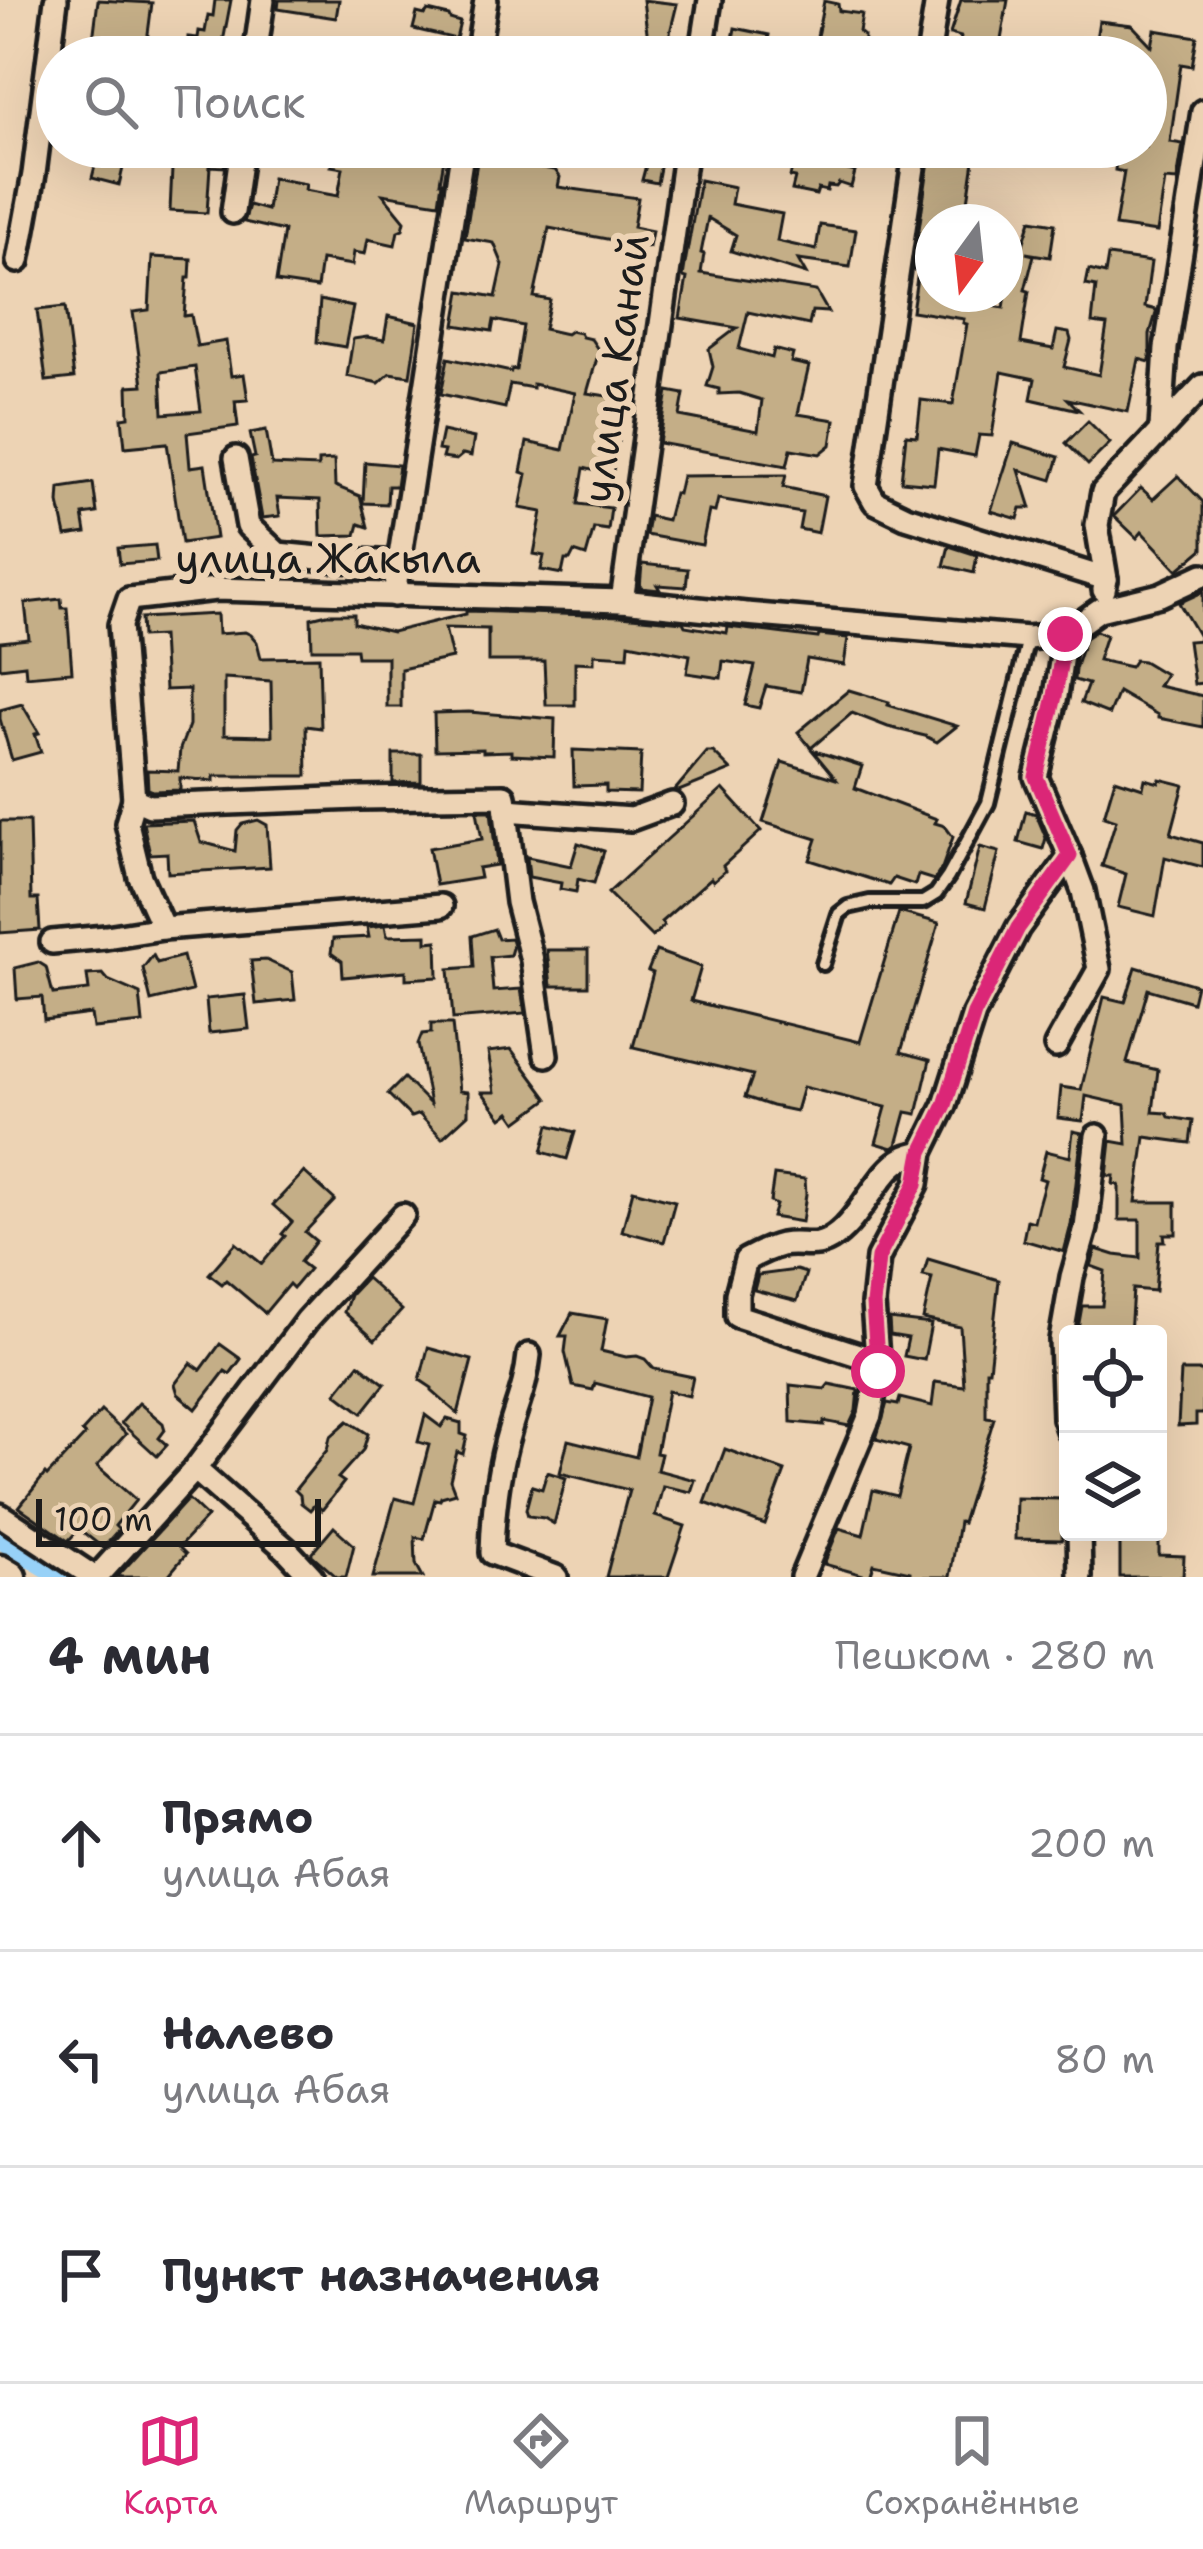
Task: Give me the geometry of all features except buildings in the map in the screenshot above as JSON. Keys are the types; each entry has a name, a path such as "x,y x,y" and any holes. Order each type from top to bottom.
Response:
{"main road":[{"path":"0,1571 10,1577"}],"street":[{"path":"51,36 56,0"},
{"path":"258,36 263,0"},
{"path":"480,36 486,0"},
{"path":"704,36 710,0"},
{"path":"931,36 937,0"},
{"path":"1162,428 1166,348 1203,112"},
{"path":"18,261 36,158"},
{"path":"232,212 239,168"},
{"path":"394,595 460,168"},
{"name":"улица Канай","path":"622,601 683,168"},
{"path":"913,168 866,485 875,502 906,517 1106,579"},
{"path":"1099,610 1106,579 1097,525 1103,492 1203,386"},
{"path":"236,458 248,526 278,554 399,562"},
{"name":"улица Жакыла","path":"134,799 120,625 129,599 216,589 622,601 1028,638 1065,634 1099,610 1160,595 1203,575"},
{"path":"1056,1046 1099,969 1083,891 1036,777 1065,634"},
{"path":"164,928 140,877 128,823 134,799 149,806 504,796 517,902 532,960 546,1055"},
{"path":"506,810 631,819 672,803"},
{"path":"802,1577 870,1415 877,1361 873,1304 878,1258 916,1184 922,1152 945,1105 958,1057 984,995 1018,928 1070,856"},
{"path":"52,942 164,928 441,906"},
{"path":"1064,1325 1086,1228 1096,1136"},
{"path":"877,1361 737,1316 737,1294 746,1260 773,1246 818,1246 837,1235 885,1174 903,1158 922,1152"},
{"path":"0,1515 95,1577 195,1469 307,1320 403,1216"},
{"path":"529,1355 526,1386 509,1431 493,1514 492,1553 554,1577"},
{"path":"195,1469 312,1577"},
{"path":"1079,1541 1080,1577"}],"lane":[{"path":"823,964 839,914 848,907 922,902 936,895 948,877 988,803 1028,638"}],"waterway":[{"path":"0,1538 64,1577"}],"route":[{"path":"878,1371 873,1304 878,1258 916,1184 922,1152 945,1105 974,1014 1018,928 1070,856 1036,777 1065,634"}]}
